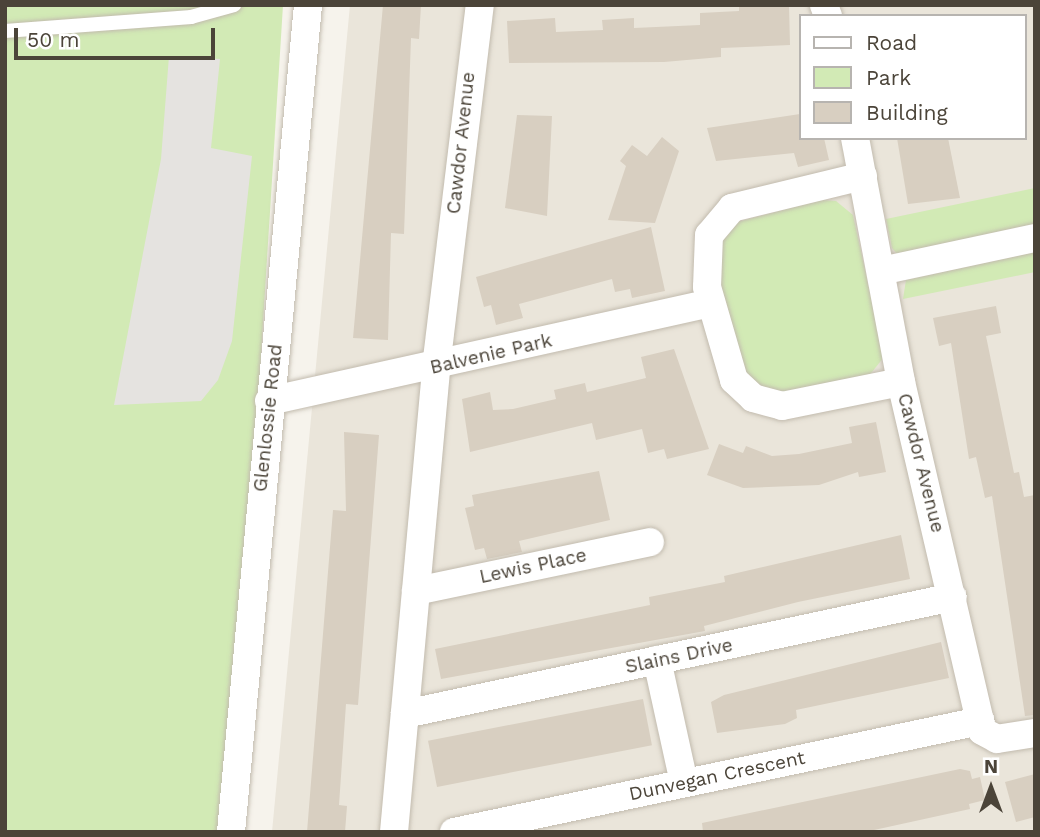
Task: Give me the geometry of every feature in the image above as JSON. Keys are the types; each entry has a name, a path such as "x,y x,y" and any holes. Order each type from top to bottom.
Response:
{"street":[{"name":"Glenlossie Road","path":"231,832 269,401 308,5"},
{"name":"Cawdor Avenue","path":"436,367 480,5"},
{"name":"Cawdor Avenue","path":"855,140 901,382 980,721"},
{"path":"863,176 732,208 709,236 711,303 734,380 752,398 782,406 901,382"},
{"path":"881,271 1035,238"},
{"name":"Balvenie Park","path":"269,401 436,367 711,303"},
{"path":"394,832 436,367"},
{"name":"Lewis Place","path":"416,591 650,542"},
{"name":"Slains Drive","path":"405,714 953,597"},
{"path":"657,660 684,783"},
{"path":"980,721 982,731 997,739 1035,733"},
{"name":"Dunvegan Crescent","path":"454,832 980,721"}],"lane":[{"path":"5,31 191,17 234,5"}],"shaded area":[{"path":"350,5 1035,5 1035,832 272,832"},
{"path":"169,56 220,59 211,148 252,156 232,341 218,380 201,401 114,405 161,159"}],"green space":[{"path":"5,5 283,5 231,832 5,832"},
{"path":"1035,188 1035,229 898,255 892,248 886,219"},
{"path":"821,200 836,201 853,215 884,357 868,377 782,394 744,380 720,298 720,240 733,223"},
{"path":"1035,252 1035,272 903,299 906,280"}],"building":[{"path":"383,5 421,5 419,39 411,38 404,234 391,233 388,340 353,338"},
{"path":"739,5 789,5 790,45 721,48 721,57 664,62 509,63 507,21 555,18 556,32 603,30 602,20 634,18 634,28 700,25 700,13 739,11"},
{"path":"799,114 799,140 824,140 829,160 798,167 794,153 716,161 707,128"},
{"path":"517,115 552,116 547,216 505,208"},
{"path":"662,137 679,151 655,223 608,220 626,166 620,161 632,145 647,156"},
{"path":"897,140 948,140 960,198 908,204"},
{"path":"651,227 665,291 632,298 630,289 615,292 612,279 519,304 523,318 496,325 491,305 484,307 476,277"},
{"path":"996,306 1001,333 986,336 1014,473 1019,472 1024,497 1035,495 1035,715 1025,716 992,496 985,498 976,457 969,459 951,343 939,346 933,318"},
{"path":"674,349 709,449 667,459 664,449 648,453 642,429 596,440 592,423 470,452 462,399 490,392 493,410 513,409 556,399 554,390 585,383 587,392 646,378 641,357"},
{"path":"876,422 886,472 859,477 858,472 819,485 743,488 707,475 719,444 743,453 746,446 772,456 799,454 852,443 849,427"},
{"path":"344,432 379,435 358,705 346,704 339,805 347,806 345,832 307,832 333,510 346,511"},
{"path":"599,471 610,520 519,541 522,552 487,559 484,548 475,550 465,508 474,506 472,495"},
{"path":"901,535 910,579 798,602 704,626 705,631 441,679 435,649 650,605 649,597 725,582 724,576"},
{"path":"941,642 949,678 796,710 797,718 785,724 717,733 711,702 724,695"},
{"path":"643,699 652,745 437,787 428,741"},
{"path":"960,769 970,771 972,779 980,777 985,800 969,804 970,809 865,832 703,832 702,823"},
{"path":"1035,774 1035,817 1016,822 1005,782"}]}
